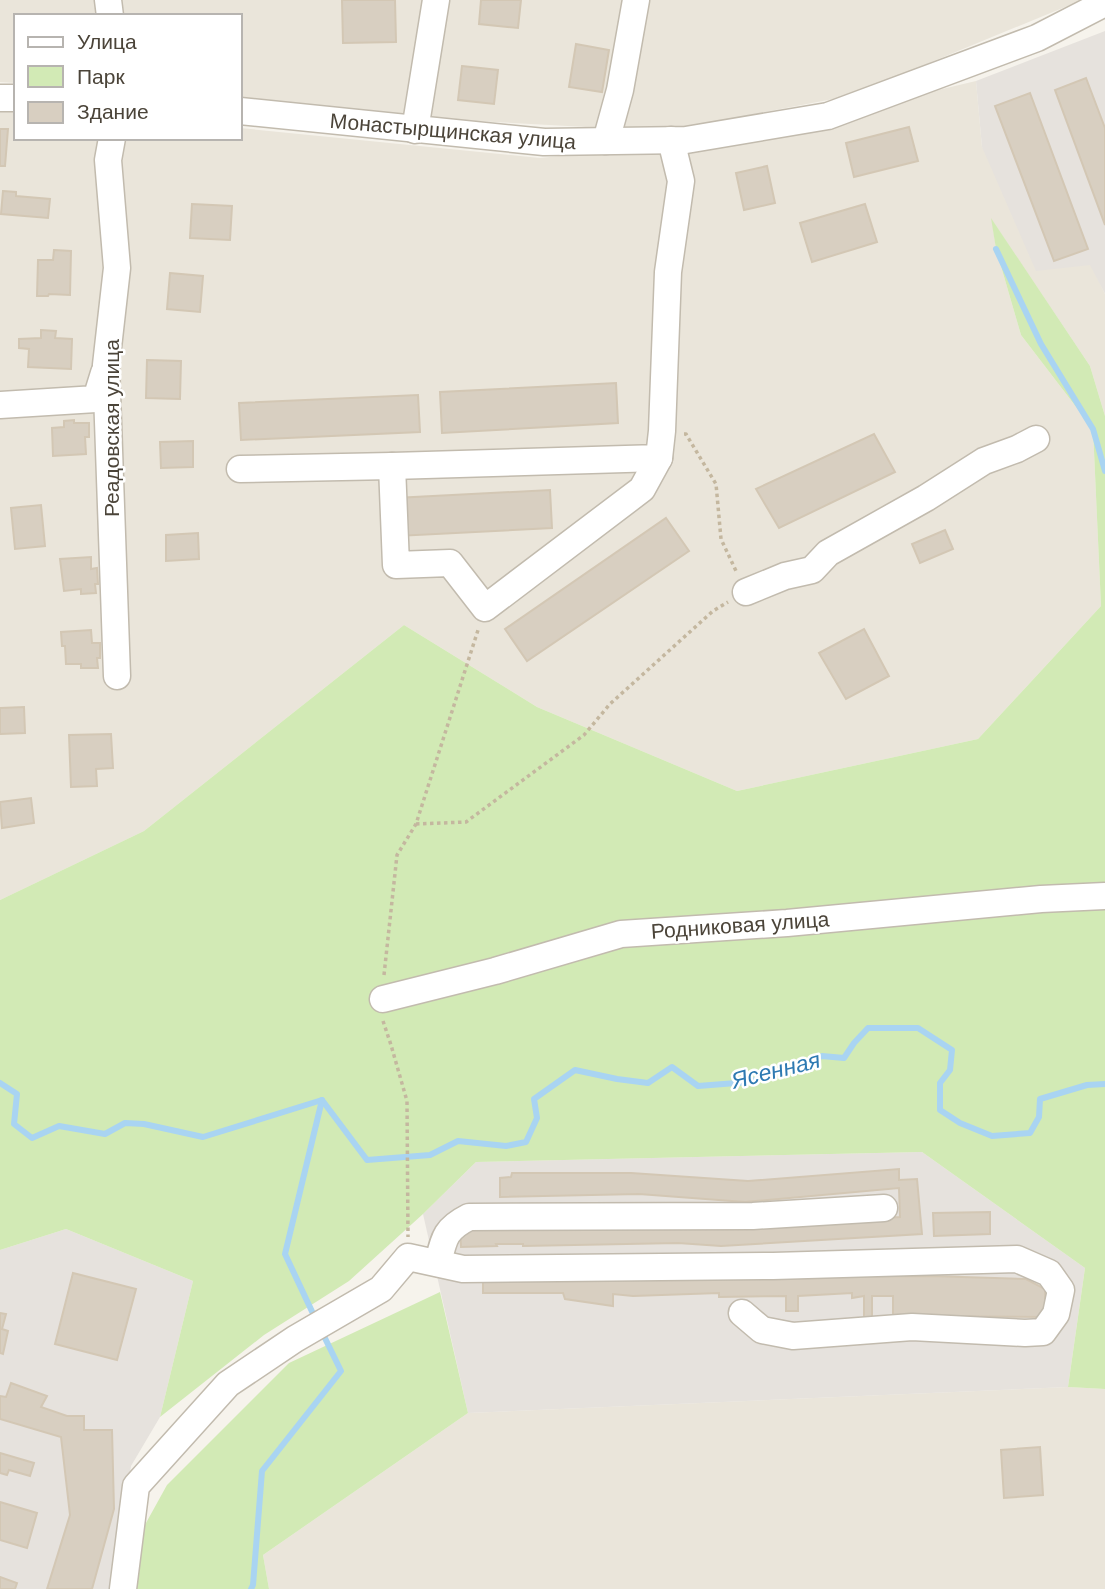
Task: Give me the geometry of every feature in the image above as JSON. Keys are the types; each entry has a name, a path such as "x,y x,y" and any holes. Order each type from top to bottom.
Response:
{"street":[{"path":"415,130 436,0"},
{"path":"606,141 620,90 636,0"},
{"name":"Монастырщинская улица","path":"242,111 544,142 686,140 828,116 1037,38 1105,4"},
{"name":"Реадовская улица","path":"112,140 108,160 117,268 106,365 117,676"},
{"path":"392,466 396,565 450,563 485,608 642,489 659,458 662,431 668,272 681,181 670,140"},
{"path":"0,405 96,399 106,365"},
{"path":"746,592 785,576 813,570 828,553 926,498 984,461 1036,439"},
{"path":"240,469 659,458"},
{"name":"Родниковая улица","path":"383,999 495,971 621,934 1105,896"},
{"path":"438,1263 443,1240 454,1224 469,1217 753,1216 884,1208"},
{"path":"123,1589 135,1486 228,1384 307,1332 381,1289 408,1256 463,1269 773,1266 1017,1259 1049,1273 1062,1290 1056,1314 1043,1332 912,1326 793,1336 762,1330 742,1313"}],"path":[{"path":"416,824 467,822 583,736 610,704 713,611 746,592 721,539 716,484 686,434 662,431"},
{"path":"408,1256 407,1101 383,1024 384,976 397,855 416,824 485,608"}],"shaded area":[{"path":"0,0 1082,0 849,96 686,127 586,127 476,121 242,97 242,14 14,14 14,83 0,82"},
{"path":"1105,31 1105,294 1090,265 1036,271 982,147 976,81"},
{"path":"976,81 982,147 1091,265 1105,294 1105,416 1090,366 992,220 996,249 1021,335 1093,429 1101,606 978,739 737,791 537,707 404,625 144,831 0,900 0,112 14,112 14,140 242,140 242,128 540,158 608,151 837,114"},
{"path":"922,1152 1085,1268 1068,1387 468,1413 423,1214 476,1162"},
{"path":"66,1229 193,1281 160,1417 131,1466 114,1589 0,1589 0,1250"},
{"path":"1068,1387 1105,1389 1105,1589 269,1589 263,1555 468,1413"}],"green space":[{"path":"991,218 1090,366 1105,416 1105,1389 1068,1387 1085,1268 922,1152 476,1162 349,1281 264,1335 160,1417 193,1281 66,1229 0,1250 0,900 144,831 404,625 537,707 737,791 978,739 1101,606 1093,429 1021,335 996,249"},
{"path":"440,1292 468,1413 263,1555 269,1589 135,1589 141,1532 167,1485 289,1363"}],"building":[{"path":"342,0 395,0 396,42 343,43"},
{"path":"481,0 521,0 518,28 479,24"},
{"path":"576,44 609,50 602,92 569,87"},
{"path":"462,66 498,70 494,104 458,100"},
{"path":"1086,78 1105,128 1105,225 1055,90"},
{"path":"1030,93 1088,249 1054,261 995,106"},
{"path":"909,127 918,161 854,177 846,143"},
{"path":"0,129 8,129 5,166 0,166"},
{"path":"767,166 775,203 744,210 736,173"},
{"path":"3,191 16,192 16,196 50,199 48,218 1,214"},
{"path":"192,204 232,206 230,240 190,238"},
{"path":"865,204 877,242 812,262 800,223"},
{"path":"54,250 71,251 70,295 37,296 38,260 53,260"},
{"path":"170,273 203,276 200,312 167,309"},
{"path":"41,330 56,331 55,338 72,339 71,369 28,367 29,349 19,348 19,339 41,338"},
{"path":"147,360 181,361 180,399 146,398"},
{"path":"616,383 618,423 442,433 440,392"},
{"path":"418,395 420,432 241,440 239,403"},
{"path":"74,420 74,423 89,423 89,437 85,437 86,454 53,456 52,428 64,427 64,421"},
{"path":"874,434 895,472 779,528 756,489"},
{"path":"193,441 193,467 161,468 160,442"},
{"path":"550,490 552,528 397,536 395,498"},
{"path":"41,505 45,546 15,549 11,508"},
{"path":"666,518 689,551 527,661 505,629"},
{"path":"945,530 953,549 920,563 912,544"},
{"path":"198,533 199,559 166,561 166,535"},
{"path":"91,557 91,569 97,568 96,593 81,594 81,589 64,591 60,559"},
{"path":"864,629 889,676 846,699 819,653"},
{"path":"91,630 92,643 100,643 98,668 81,668 81,664 66,664 61,632"},
{"path":"24,707 25,733 0,734 0,708"},
{"path":"111,734 113,768 96,769 97,786 71,787 69,735"},
{"path":"31,798 34,823 2,828 0,802"},
{"path":"899,1169 899,1180 917,1179 922,1234 721,1246 678,1243 523,1246 496,1244 497,1246 461,1247 460,1226 761,1225 900,1217 899,1188 745,1202 639,1194 500,1197 500,1178 511,1177 512,1173 631,1173 748,1181"},
{"path":"990,1212 990,1234 934,1236 933,1213"},
{"path":"73,1273 136,1289 117,1360 55,1344"},
{"path":"483,1276 931,1276 1026,1279 1045,1289 1045,1317 893,1316 893,1296 872,1296 872,1318 864,1318 864,1296 852,1298 852,1293 798,1296 798,1311 786,1311 786,1296 719,1297 719,1293 633,1296 613,1294 613,1306 565,1299 563,1293 483,1293"},
{"path":"0,1313 6,1314 2,1329 8,1331 3,1354 0,1353"},
{"path":"11,1383 47,1396 41,1407 67,1416 84,1416 84,1430 112,1430 114,1509 92,1589 47,1589 70,1515 61,1437 0,1419 0,1396 6,1397"},
{"path":"1040,1447 1043,1495 1004,1498 1001,1450"},
{"path":"0,1453 34,1463 30,1476 9,1470 7,1475 0,1473"},
{"path":"0,1502 37,1513 27,1548 0,1540"},
{"path":"0,1577 17,1583 15,1589 0,1589"}],"waterway":[{"path":"996,249 1041,344 1093,429 1105,471"},
{"name":"Ясенная","path":"0,1083 17,1094 14,1124 32,1138 59,1126 105,1134 125,1123 144,1124 203,1137 322,1100 367,1160 430,1155 458,1141 506,1146 526,1142 537,1118 534,1099 575,1070 648,1083 672,1067 698,1086 749,1082 822,1056 844,1058 868,1028 918,1028 952,1050 950,1070 940,1083 940,1110 960,1123 992,1136 1030,1133 1039,1117 1040,1099 1087,1085 1105,1084"},
{"path":"316,1320 285,1254 322,1100"},
{"path":"251,1589 262,1471 341,1371 321,1330"}]}
